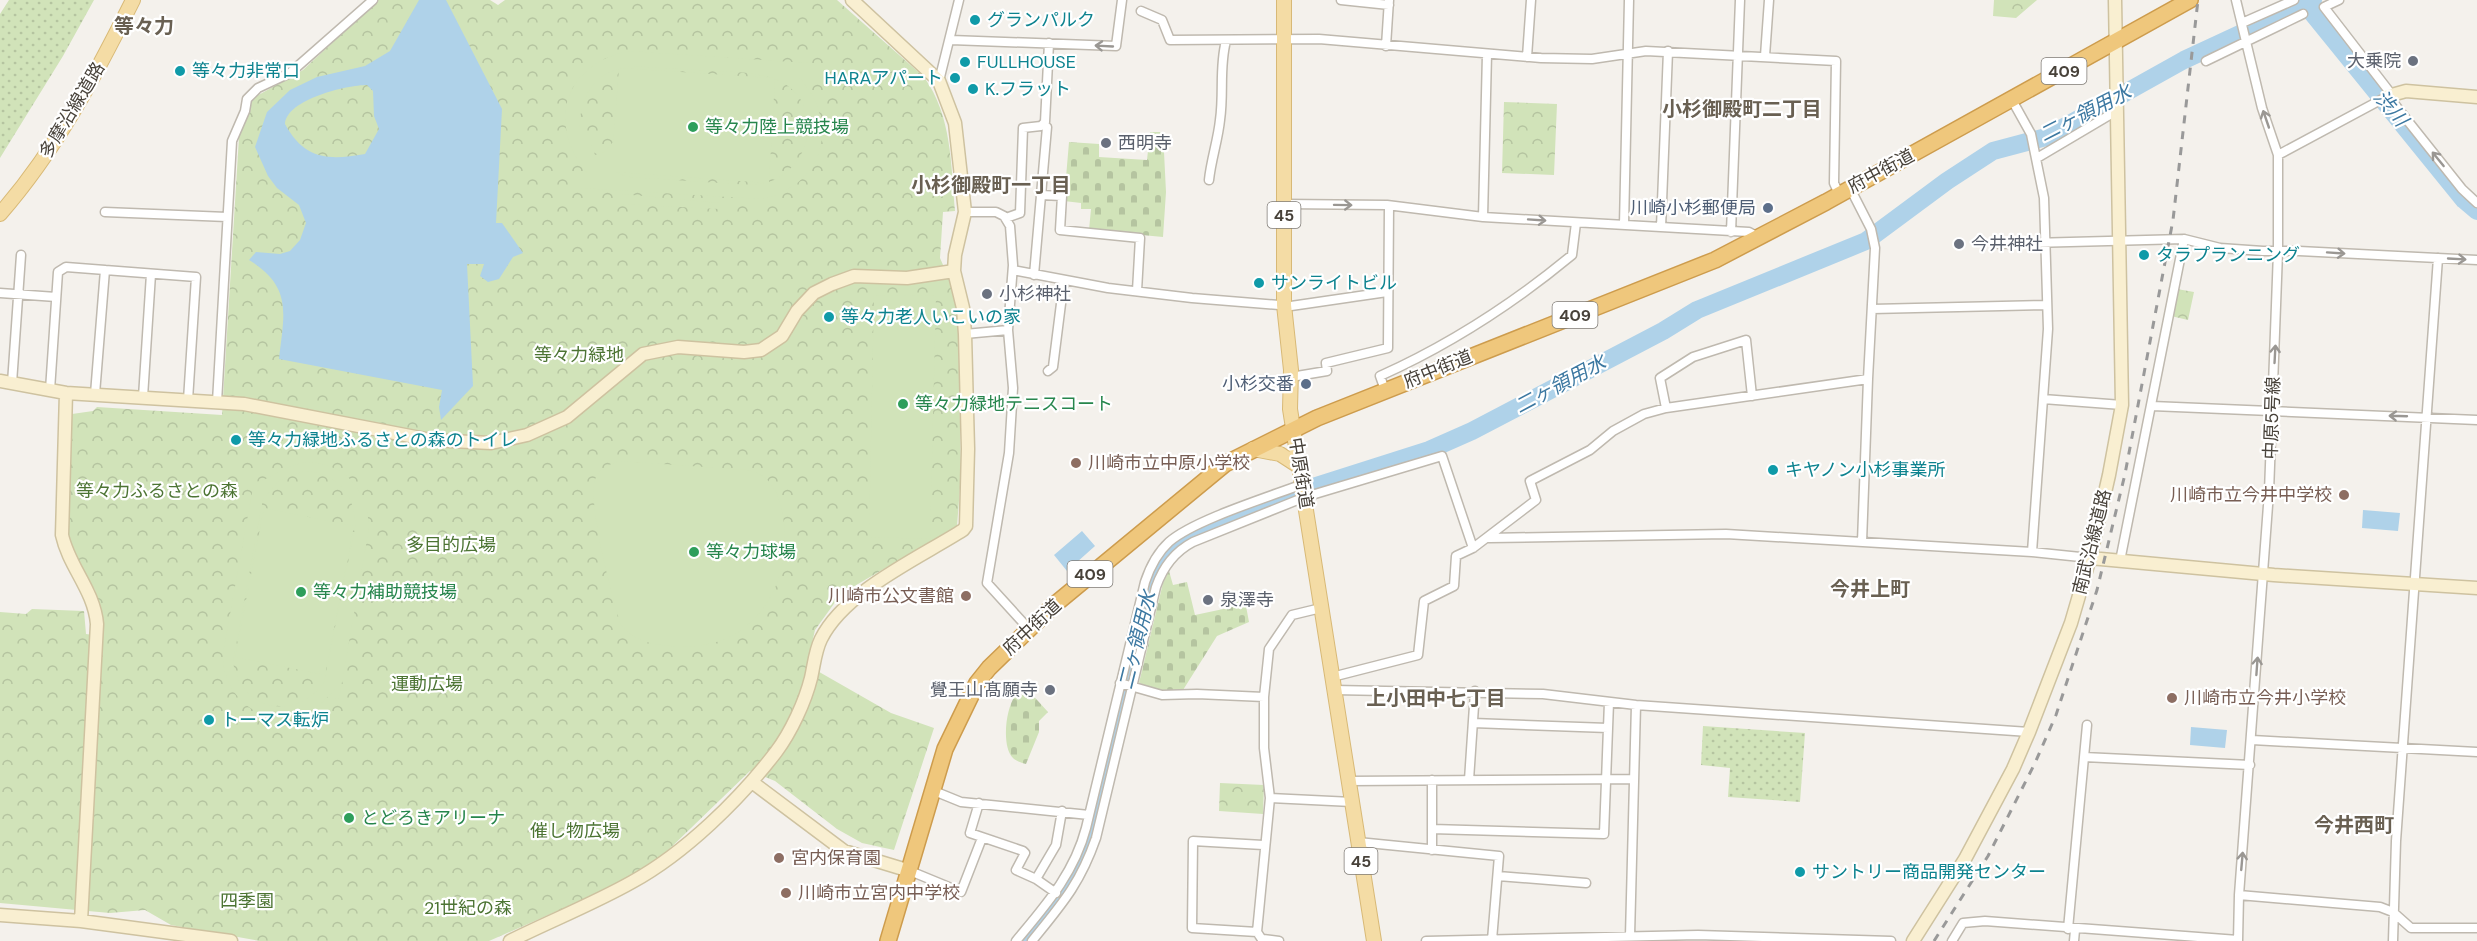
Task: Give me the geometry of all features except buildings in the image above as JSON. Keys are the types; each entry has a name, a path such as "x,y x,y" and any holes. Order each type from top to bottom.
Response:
{"highway":[{"name":"府中街道","path":"888,941 945,749 972,693 989,668 1028,628 1205,479 1250,449 1294,429 1385,390 1687,271 1758,238 2188,1"}],"main road":[{"name":"多摩沿線道路","path":"0,214 35,171 71,116 133,0"},
{"name":"中原街道","path":"1284,0 1284,305 1291,377 1290,409 1374,941"},
{"path":"1250,449 1270,451 1300,467"}],"street":[{"path":"217,402 232,141 245,111 247,99 258,88 290,74 373,0"},
{"path":"510,941 626,885 664,863 752,782 789,731 810,681 818,645 838,615 862,591 963,530 966,526 968,449 965,334 963,308 954,271 955,255 965,212 955,123 939,81 852,0"},
{"path":"939,81 951,40 959,0"},
{"path":"951,40 1116,46 1122,0"},
{"path":"1341,0 1389,3 1386,46"},
{"path":"1527,57 1531,0"},
{"path":"1624,225 1630,54 1627,48 1629,0"},
{"path":"1731,232 1736,55 1740,0"},
{"path":"1765,56 1769,0"},
{"path":"2115,0 2116,41"},
{"name":"中原5号線","path":"2236,0 2262,108 2278,155 2278,252 2273,412 2264,574 2239,895 2238,940"},
{"path":"2242,23 2294,0"},
{"path":"2338,0 2324,7 2462,189 2477,203"},
{"path":"1141,11 1162,20 1170,40 1319,39 1527,57 1592,59 1668,51 1836,61 1834,183 1845,191 1871,230 1874,246 1862,542"},
{"path":"2206,60 2247,43 2303,14"},
{"path":"1209,180 1220,123 1223,77 1221,61 1226,41"},
{"name":"南武沿線道路","path":"1913,941 1990,814 2029,732 2071,623 2090,558 2122,405 2116,41"},
{"path":"1034,275 1047,127 1044,124 1049,43"},
{"path":"1661,227 1668,51"},
{"path":"1483,217 1487,54"},
{"path":"2278,155 2390,95 2406,91 2477,96"},
{"path":"2012,100 2035,145 2044,198 2047,305 2032,552"},
{"path":"2037,158 2118,108"},
{"path":"1006,218 1020,213 1023,128 1044,124"},
{"path":"1041,195 1062,196 1060,230 1140,238 1137,291"},
{"path":"1284,204 1389,206 1483,217 1749,232 1758,238"},
{"path":"1291,377 1327,371 1326,363 1388,348 1389,206"},
{"path":"965,212 996,212 1006,218 1010,226 1013,270 1008,330 1013,388 1009,453 987,583 1028,628"},
{"path":"105,213 227,217"},
{"path":"1385,390 1380,376 1439,347 1501,309 1533,287 1572,255 1576,223"},
{"path":"2120,561 2184,239"},
{"path":"1999,244 2184,239 2220,248 2477,260"},
{"path":"21,255 6,382 66,393 244,404 431,440 477,444 507,441 542,430 567,417 643,354 678,346 744,352 761,350 782,336 803,303 814,293 854,276 907,278 954,271"},
{"path":"2393,941 2393,912 2438,258"},
{"path":"50,390 58,272 62,268 105,270 196,277 188,400"},
{"path":"95,394 105,270"},
{"path":"1013,270 1137,291 1284,305 1387,292"},
{"path":"142,397 150,274"},
{"path":"1048,371 1053,367 1064,280"},
{"path":"0,293 56,297"},
{"path":"1872,309 2047,305"},
{"path":"965,334 1008,330"},
{"path":"1666,408 1660,378 1693,357 1746,340 1752,396"},
{"path":"1333,684 1418,655 1424,601 1454,586 1456,556 1488,538 1536,500 1530,481 1590,450 1613,431 1644,414 1666,408 1868,379"},
{"path":"66,393 62,535 67,550 90,593 97,624 81,921"},
{"path":"2043,399 2122,405"},
{"path":"2152,406 2477,420"},
{"path":"1016,941 1056,893 1076,860 1149,570 1168,543 1188,530 1304,490 1442,456 1473,548"},
{"path":"1032,941 1065,902 1085,868 1096,837 1134,687 1156,587 1166,566 1177,553 1193,542 1304,490"},
{"path":"1488,538 1726,534 2032,552 2264,574 2477,588"},
{"path":"1261,937 1263,845 1270,798 1264,748 1264,697 1269,649 1273,639 1292,615 1321,608"},
{"path":"1120,683 1162,695 1264,697"},
{"path":"1333,684 1475,691 1636,705 2029,732"},
{"path":"1469,780 1475,691"},
{"path":"1432,829 1604,834 1609,702"},
{"path":"1630,936 1632,779 1636,705"},
{"path":"1473,723 1608,728"},
{"path":"2074,941 2072,929 2087,725"},
{"path":"2252,740 2477,752"},
{"path":"2084,758 2250,765"},
{"path":"1349,781 1632,779"},
{"path":"1432,780 1432,850"},
{"path":"752,782 844,851 868,861 909,871 961,892 982,838"},
{"path":"934,791 961,802 1089,815"},
{"path":"1270,798 1352,802"},
{"path":"979,803 970,833 1023,851 1016,870 1036,879 1056,893"},
{"path":"1036,879 1056,845 1062,811"},
{"path":"1263,845 1193,840 1192,928 1279,941"},
{"path":"1358,842 1500,856 1492,940"},
{"path":"1498,876 1586,883"},
{"path":"2239,895 2380,906 2393,912 2411,928 2477,928"},
{"path":"0,915 81,921 231,941"},
{"path":"1952,941 1963,923 2012,922 2072,929 2238,940"},
{"path":"1426,941 1630,936 1891,941"}],"green space":[{"path":"9,0 94,0 63,56 0,158 0,14"},
{"name":"等々力緑地","path":"378,0 490,0 498,5 505,0 837,0 924,77 933,92 945,124 951,159 955,211 943,212 940,258 950,281 958,318 961,475 957,526 841,594 815,630 807,665 891,713 934,728 894,850 862,843 837,829 775,781 750,771 661,857 627,879 489,941 260,941 171,925 145,910 110,913 0,903 0,612 26,614 32,609 84,611 86,634 100,636 101,610 95,590 75,557 68,531 72,414 93,411 97,407 222,415 239,137 253,98 303,70"},
{"path":"1994,0 2037,0 2016,18 1993,16"},
{"path":"628,51 808,63 808,77 799,77 812,95 820,114 822,133 819,150 812,167 800,181 783,192 762,199 579,188 579,173 587,173 567,135 565,117 568,99 576,83 589,69 606,58","holes":["629,66 750,73 773,78 620,68","619,69 613,142 604,152 595,155 586,128 580,128 580,118 589,91 601,77","775,79 791,88 802,101 807,116 808,132 804,147 796,162 785,174 769,182","615,173 766,183 749,185 630,177"]},
{"path":"1504,102 1557,104 1554,175 1502,173"},
{"path":"1150,132 1163,132 1166,192 1163,237 1089,230 1091,209 1081,209 1081,203 1064,201 1069,142 1099,144 1099,157 1147,160"},
{"path":"621,194 719,203 719,209 621,204"},
{"path":"2177,289 2194,292 2188,320 2171,316"},
{"name":"等々力緑地テニスコート","path":"874,295 936,296 930,539 869,537"},
{"name":"等々力球場","path":"620,461 747,470 769,481 778,497 784,521 784,556 774,590 754,619 740,631 716,642 679,647 643,641 621,625 601,548 594,503 594,486 597,475 601,469"},
{"path":"299,463 321,464 334,468 354,483 366,506 368,534 339,699 335,698 335,689 307,713 287,718 272,717 258,713 236,695 224,668 223,653 254,482 264,480","holes":["304,471 326,476 343,488 353,506 355,528 324,682 313,695 299,703 285,706 271,705 258,700 246,691 238,679 233,662 263,499 280,480"]},
{"path":"264,508 354,526 325,675 235,657"},
{"path":"1169,571 1173,585 1187,582 1195,615 1228,608 1227,603 1238,601 1239,608 1246,606 1249,622 1217,636 1183,690 1164,692 1139,683 1163,583"},
{"path":"1028,690 1048,712 1039,721 1039,732 1026,764 1014,759 1009,752 1006,727 1009,709 1015,696 1018,699"},
{"path":"1703,726 1805,733 1800,802 1728,797 1730,768 1701,765"},
{"path":"1220,783 1264,785 1263,814 1219,811"}],"water":[{"path":"419,0 446,0 502,109 496,223 502,223 523,253 513,257 499,279 488,282 480,276 484,264 467,264 473,386 441,420 439,407 442,390 279,359 283,315 279,291 263,270 249,260 256,252 280,254 290,251 300,240 306,223 299,205 277,188 268,176 255,147 267,112 290,90 317,77 365,66 390,51","holes":["367,85 373,91 374,116 379,129 365,154 341,157 319,155 301,145 285,124 288,115 296,107 319,95"]},
{"path":"2363,510 2400,513 2398,531 2362,528"},
{"path":"1082,531 1095,546 1067,571 1054,555"},
{"path":"2191,727 2227,730 2225,748 2190,745"}],"waterway":[{"name":"二ヶ領用水","path":"1024,941 1062,895 1084,855 1152,581 1163,558 1185,539 1316,486 1429,450 1472,431 1663,331 1697,310 1866,241 1947,181 1993,151 2046,137 2184,60 2313,0"},
{"name":"渋川","path":"2305,4 2464,200 2477,211"}],"railway":[{"path":"1934,941 1988,856 2035,763 2056,715 2097,590 2125,474 2173,220 2198,0"}],"place":[{"name":"グランパルク","path":"975,20"},
{"name":"大乗院","path":"2413,61"},
{"name":"FULLHOUSE","path":"965,62"},
{"name":"等々力非常口","path":"180,71"},
{"name":"HARAアパート","path":"955,78"},
{"name":"K.フラット","path":"973,89"},
{"name":"等々力陸上競技場","path":"693,127"},
{"name":"西明寺","path":"1106,143"},
{"name":"川崎小杉郵便局","path":"1768,208"},
{"name":"今井神社","path":"1959,244"},
{"name":"タラプランニング","path":"2144,255"},
{"name":"サンライトビル","path":"1259,283"},
{"name":"小杉神社","path":"987,294"},
{"name":"等々力老人いこいの家","path":"829,317"},
{"name":"小杉交番","path":"1306,384"},
{"name":"等々力緑地テニスコート","path":"903,404"},
{"name":"等々力緑地ふるさとの森のトイレ","path":"236,440"},
{"name":"川崎市立中原小学校","path":"1076,463"},
{"name":"キヤノン小杉事業所","path":"1773,470"},
{"name":"川崎市立今井中学校","path":"2344,495"},
{"name":"等々力球場","path":"694,552"},
{"name":"等々力補助競技場","path":"301,592"},
{"name":"川崎市公文書館","path":"966,596"},
{"name":"泉澤寺","path":"1208,600"},
{"name":"覺王山髙願寺","path":"1050,690"},
{"name":"川崎市立今井小学校","path":"2172,698"},
{"name":"トーマス転炉","path":"209,720"},
{"name":"とどろきアリーナ","path":"349,818"},
{"name":"宮内保育園","path":"779,858"},
{"name":"サントリー商品開発センター","path":"1800,872"},
{"name":"川崎市立宮内中学校","path":"786,893"}],"district":[{"name":"等々力","path":"144,26"},
{"name":"小杉御殿町二丁目","path":"1742,109"},
{"name":"小杉御殿町一丁目","path":"991,185"},
{"name":"今井上町","path":"1870,589"},
{"name":"上小田中七丁目","path":"1436,698"},
{"name":"今井西町","path":"2354,825"}],"park label":[{"name":"等々力ふるさとの森","path":"157,491"},
{"name":"多目的広場","path":"451,545"},
{"name":"運動広場","path":"427,684"},
{"name":"催し物広場","path":"575,831"},
{"name":"四季園","path":"247,901"},
{"name":"21世紀の森","path":"468,908"}]}
